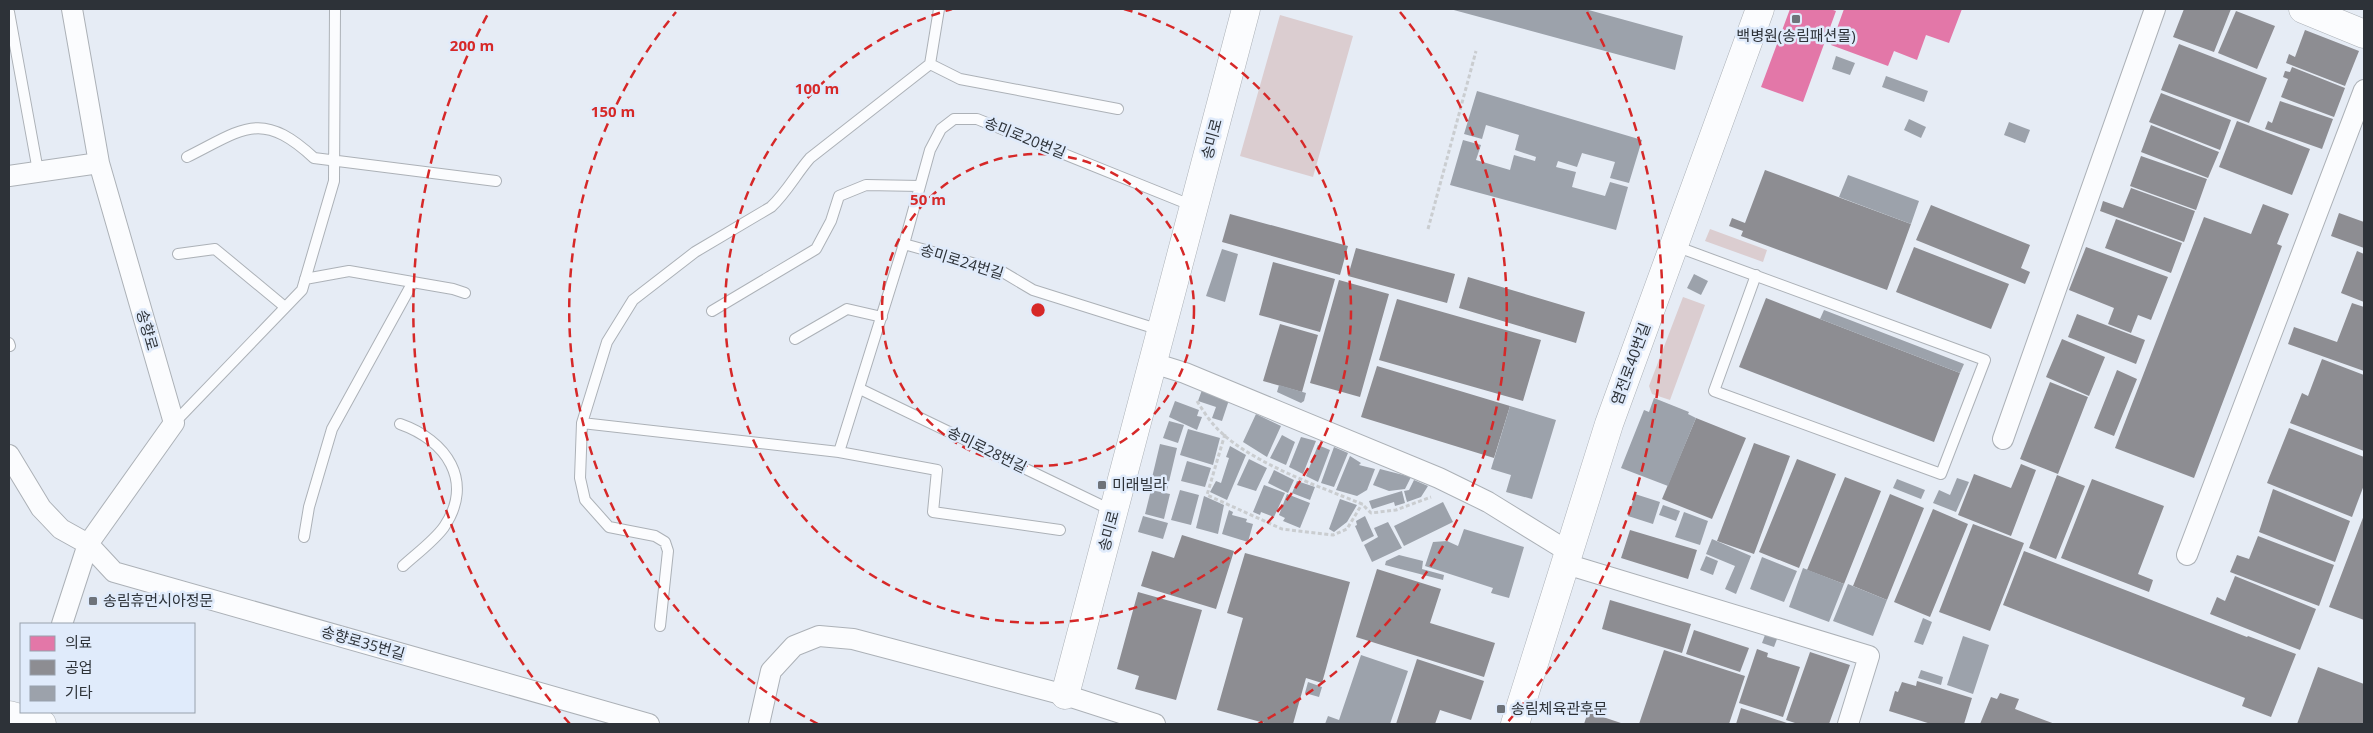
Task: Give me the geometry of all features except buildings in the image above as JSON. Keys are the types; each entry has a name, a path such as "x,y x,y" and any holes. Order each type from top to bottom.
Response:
{"street":[{"name":"송향로","path":"72,9 99,163 174,423"},
{"name":"송미로","path":"1065,695 1246,9"},
{"path":"2003,439 2155,9"},
{"path":"2303,9 2364,34"},
{"name":"염전로40번길","path":"1516,724 1609,424 1674,245 1755,10"},
{"path":"2187,555 2364,90"},
{"path":"9,176 99,163"},
{"path":"1153,363 1184,373 1439,478 1488,502 1567,558 1869,656 1848,724"},
{"path":"62,623 88,544 174,423"},
{"name":"송향로35번길","path":"9,455 41,508 61,529 88,544 114,572 650,724"},
{"path":"759,724 771,671 794,646 819,636 853,639 1065,695 1156,724"}],"lane":[{"path":"174,423 302,290 334,181 335,9"},
{"path":"660,626 668,551 665,542 655,536 609,527 585,500 580,478 582,423 607,342 633,300 694,252 771,207 782,197 797,173 810,158 930,64 939,9"},
{"path":"9,12 38,172"},
{"path":"930,64 960,79 1118,109"},
{"name":"송미로20번길","path":"904,244 930,150 940,129 954,119 977,119 1194,207"},
{"path":"187,157 245,128 265,128 293,139 314,158 496,181"},
{"path":"712,311 816,249 831,221 839,196 866,184 920,186"},
{"name":"송미로24번길","path":"839,452 904,244 1000,270 1033,290 1162,330"},
{"path":"1674,245 1756,275 1985,360 1941,474 1714,391 1756,275"},
{"path":"178,254 215,249 285,307"},
{"path":"305,279 349,271 413,282 465,294"},
{"path":"304,537 309,507 332,429 413,282"},
{"path":"795,339 847,309 882,316"},
{"name":"송미로28번길","path":"860,389 1114,512"},
{"path":"582,423 839,452 937,470 933,512 1060,530"},
{"path":"400,424 418,430 443,450 456,478 457,501 444,528 402,566"}],"path":[{"path":"1428,229 1476,51"},
{"path":"1184,373 1196,400 1213,424 1240,447 1277,468 1362,504 1371,513 1396,510 1432,496 1439,478"},
{"path":"1225,434 1207,495 1282,529 1333,536 1347,529 1362,504"}],"shaded area":[{"path":"1280,15 1353,36 1313,177 1240,156"},
{"path":"1710,229 1767,250 1763,262 1705,241"},
{"path":"1683,297 1705,305 1670,400 1652,394 1649,386"}],"place":[{"name":"백병원(송림패션몰)","path":"1796,19"},
{"name":"미래빌라","path":"1102,485"},
{"name":"송림휴먼시아정문","path":"93,601"},
{"name":"송림체육관후문","path":"1501,709"}]}
